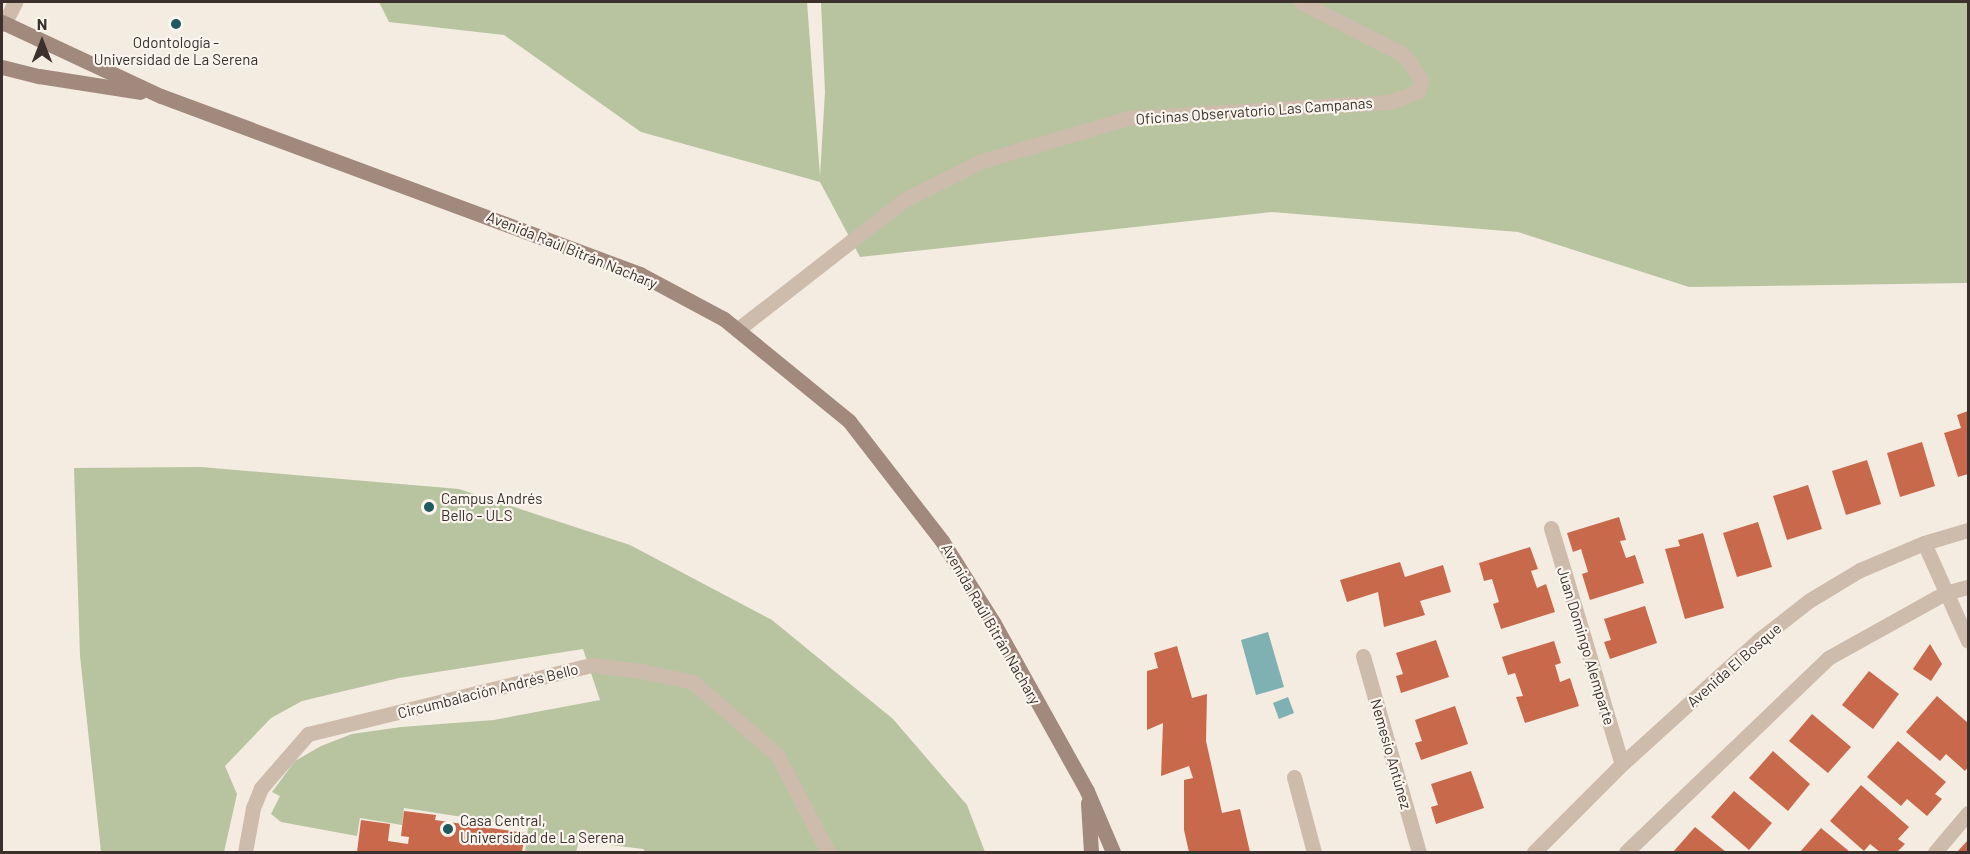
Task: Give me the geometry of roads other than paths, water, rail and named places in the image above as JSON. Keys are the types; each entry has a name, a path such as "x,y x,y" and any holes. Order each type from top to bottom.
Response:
{"main road":[{"name":"Avenida Raúl Bitrán Nachary","path":"3,23 160,96 640,274 724,319 849,421 942,541 993,622 1087,791 1113,852"},
{"name":"Avenida Raúl Bitrán Nachary","path":"2,67 39,76 160,96"},
{"path":"1087,791 1091,852"}],"street":[{"path":"3,23 15,2"},
{"name":"Oficinas Observatorio Las Campanas","path":"737,330 904,200 982,161 1128,118 1390,102 1418,91 1421,80 1404,56 1301,2"},
{"name":"Juan Domingo Alemparte","path":"1551,528 1622,764"},
{"name":"Avenida El Bosque","path":"1534,852 1622,764 1760,639 1810,600 1860,570 1924,543 1968,530"},
{"path":"1924,543 1968,641"},
{"path":"1626,852 1828,658 1945,593 1968,587"},
{"name":"Nemesio Antúnez","path":"1363,656 1419,852"},
{"name":"Circumbalación Andrés Bello","path":"245,852 253,808 261,788 308,734 592,665 693,682 778,756 828,852"},
{"path":"1294,777 1314,852"},
{"path":"1935,852 1968,813"}],"water":[{"path":"1268,632 1284,687 1256,695 1241,640"},
{"path":"1288,697 1294,713 1279,719 1273,703"}],"place":[{"name":"Odontología - Universidad de La Serena","path":"176,24"},
{"name":"Campus Andrés Bello - ULS","path":"429,507"},
{"name":"Casa Central, Universidad de La Serena","path":"448,829"}]}
